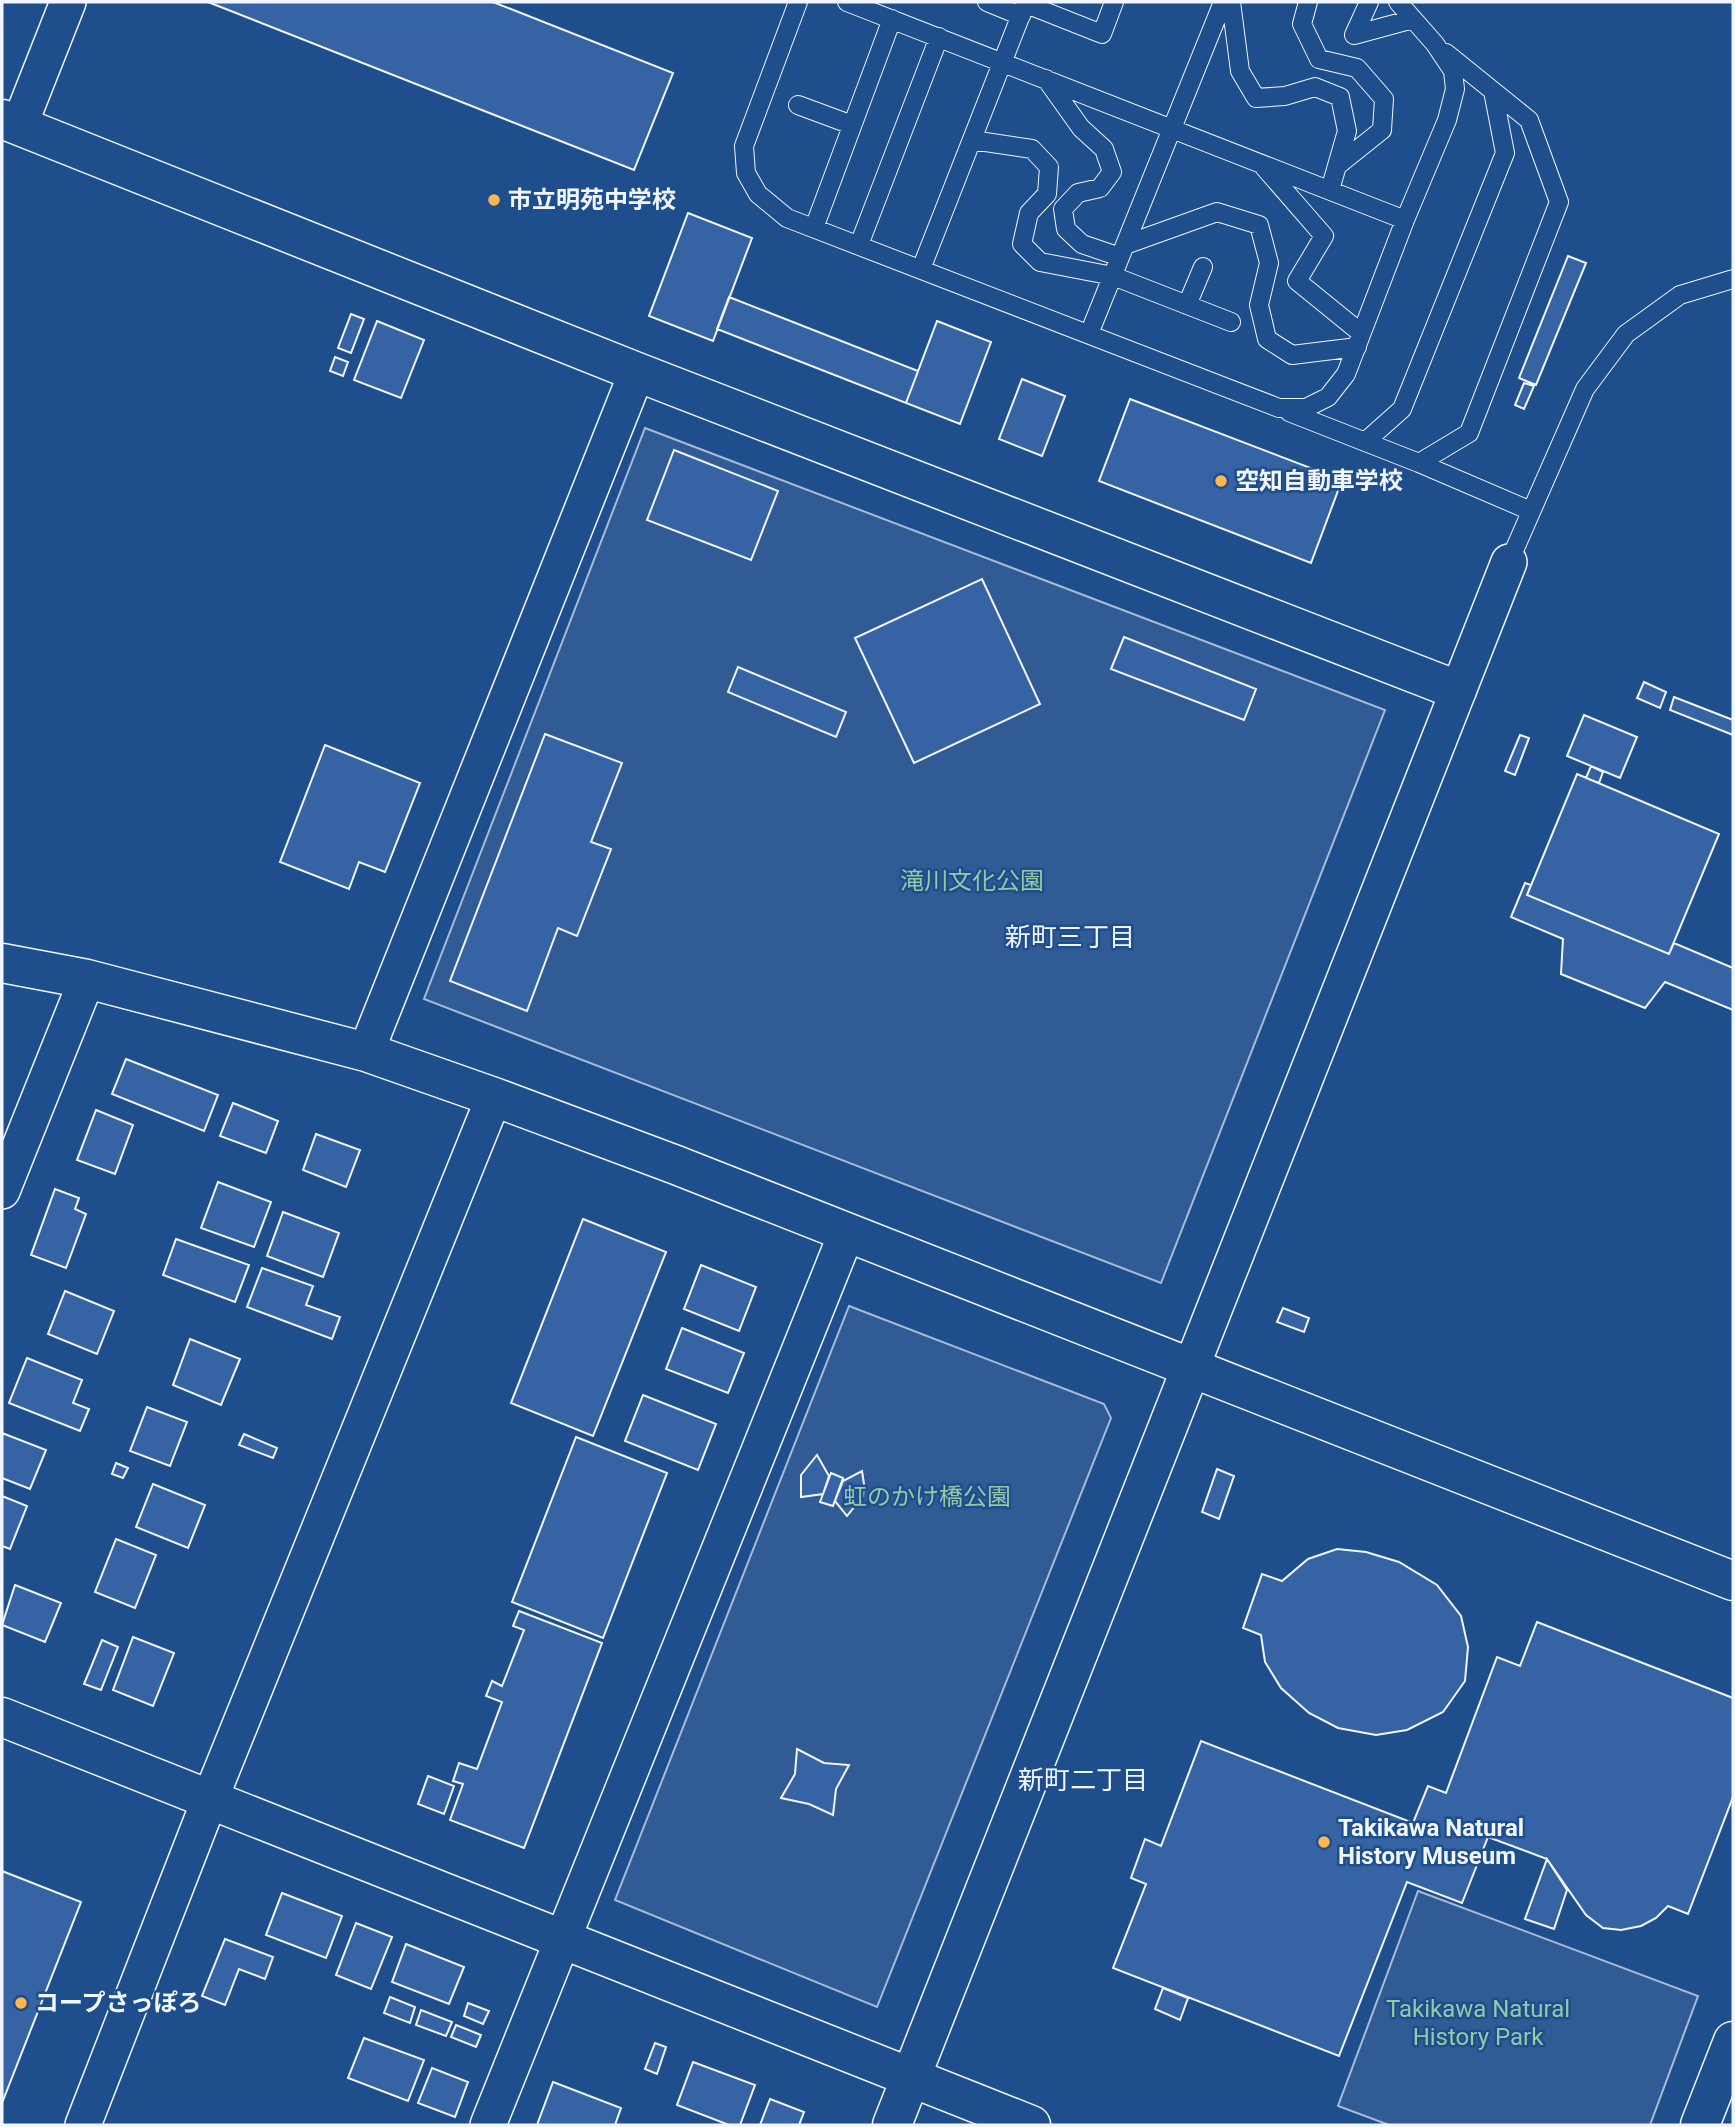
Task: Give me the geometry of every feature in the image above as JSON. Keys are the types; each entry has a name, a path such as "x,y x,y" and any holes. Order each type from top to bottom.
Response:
{"street":[{"path":"68,2 10,123 637,372 1457,690"},
{"path":"366,1052 637,372"},
{"path":"892,2125 1509,562"},
{"path":"2,962 87,979 366,1052 494,1097 847,1232 1733,1581"},
{"path":"2,1191 87,979"},
{"path":"83,2125 210,1799 494,1097"},
{"path":"488,2125 847,1232"},
{"path":"2,1717 1031,2125"},
{"path":"1700,2125 1733,2041"}],"lane":[{"path":"798,2 744,146 747,173 758,194 787,218 1419,463 1531,511"},
{"path":"846,2 1405,220"},
{"path":"987,2 1024,7 1102,34 1114,2"},
{"path":"1308,2 1302,24 1319,59 1357,68 1384,99 1382,130 1337,166"},
{"path":"1369,2 1354,35 1413,19"},
{"path":"1279,408 1306,408 1328,397 1346,374 1447,120 1455,89 1453,71 1435,44 1398,2"},
{"path":"1222,3 1240,71 1256,98 1285,96 1315,87 1340,97 1348,131 1330,190"},
{"path":"1089,334 1222,3"},
{"path":"921,269 1024,7"},
{"path":"814,228 891,19"},
{"path":"859,246 939,37"},
{"path":"1419,463 1469,433 1559,202 1529,120 1435,44"},
{"path":"1046,79 1081,128 1104,149 1112,172 1100,188 1078,193 1063,209 1066,229 1082,244 1123,251 1217,212 1259,225 1269,263 1259,305 1267,340 1292,355 1359,340"},
{"path":"1365,442 1402,409 1505,153 1493,91"},
{"path":"798,105 852,125"},
{"path":"972,140 1032,149 1049,167 1047,194 1029,212 1022,244 1040,262 1113,276 1231,321"},
{"path":"1261,164 1324,236 1297,281 1359,340"},
{"path":"1187,305 1203,267"},
{"path":"1509,562 1585,389 1626,334 1680,295 1733,279"}],"green space":[{"name":"滝川文化公園","path":"645,428 1385,710 1161,1283 424,999"},
{"name":"虹のかけ橋公園","path":"849,1306 1104,1404 1111,1418 877,2007 615,1900"},
{"name":"Takikawa Natural History Park","path":"1418,1891 1698,1996 1650,2125 1389,2125 1338,2106"}],"building":[{"path":"208,2 493,2 673,73 634,170"},
{"path":"688,213 752,238 713,341 649,316"},
{"path":"1568,256 1586,263 1536,385 1519,378"},
{"path":"729,297 918,371 906,403 717,329"},
{"path":"351,314 364,319 351,353 338,348"},
{"path":"377,321 424,340 401,398 354,380"},
{"path":"937,321 991,342 960,424 906,403"},
{"path":"335,357 348,362 343,376 330,371"},
{"path":"1022,379 1065,396 1042,456 999,439"},
{"path":"1524,383 1534,386 1524,409 1515,405"},
{"name":"空知自動車学校","path":"1130,399 1342,480 1311,563 1099,481"},
{"path":"674,450 778,491 751,560 647,520"},
{"path":"982,579 1040,704 914,763 855,638"},
{"path":"1124,637 1256,689 1244,720 1111,669"},
{"path":"738,667 846,712 836,737 728,692"},
{"path":"1644,682 1666,692 1660,708 1637,698"},
{"path":"1674,697 1733,720 1733,735 1670,710"},
{"path":"1584,715 1637,737 1620,778 1567,756"},
{"path":"545,734 622,763 591,842 611,849 577,936 558,928 527,1011 450,981"},
{"path":"1520,735 1529,738 1515,775 1505,771"},
{"path":"325,745 420,783 385,872 359,862 349,889 280,862"},
{"path":"1591,766 1603,772 1599,783 1586,778"},
{"path":"1577,774 1719,834 1669,954 1527,895"},
{"path":"1525,883 1531,885 1527,895 1669,954 1674,943 1733,968 1733,1010 1665,982 1645,1008 1561,974 1563,939 1511,917"},
{"path":"126,1059 218,1095 204,1131 112,1094"},
{"path":"233,1103 278,1121 266,1153 220,1136"},
{"path":"96,1110 133,1125 115,1174 77,1160"},
{"path":"316,1134 360,1150 346,1187 303,1170"},
{"path":"218,1182 271,1202 254,1247 201,1228"},
{"path":"55,1189 79,1198 75,1209 86,1214 66,1268 31,1255"},
{"path":"283,1212 339,1233 323,1277 267,1256"},
{"path":"583,1219 666,1252 593,1436 511,1403"},
{"path":"176,1239 249,1265 235,1302 163,1275"},
{"path":"701,1265 756,1287 739,1331 684,1309"},
{"path":"262,1268 313,1286 306,1305 340,1317 332,1339 247,1307"},
{"path":"65,1291 114,1311 97,1354 48,1334"},
{"path":"1283,1308 1309,1318 1304,1332 1277,1322"},
{"path":"682,1328 744,1353 728,1393 666,1369"},
{"path":"190,1339 240,1359 221,1405 173,1385"},
{"path":"27,1358 82,1380 73,1403 89,1409 80,1431 9,1403"},
{"path":"643,1395 716,1424 698,1470 625,1441"},
{"path":"147,1407 187,1422 170,1466 130,1451"},
{"path":"2,1433 46,1450 30,1489 2,1478"},
{"path":"244,1434 277,1448 273,1458 239,1445"},
{"path":"576,1437 667,1473 603,1638 512,1602"},
{"path":"817,1455 829,1476 823,1494 801,1497 801,1475"},
{"path":"116,1463 128,1468 123,1478 112,1474"},
{"path":"1217,1469 1234,1476 1219,1519 1202,1512"},
{"path":"862,1471 863,1496 847,1516 835,1501 843,1481"},
{"path":"831,1473 843,1478 833,1506 820,1502"},
{"path":"153,1484 205,1505 188,1548 136,1527"},
{"path":"2,1496 27,1506 10,1549 2,1546"},
{"path":"116,1539 156,1555 135,1608 95,1592"},
{"path":"1337,1549 1366,1552 1399,1562 1437,1585 1461,1616 1468,1647 1465,1681 1443,1712 1407,1730 1376,1735 1338,1728 1309,1713 1281,1688 1265,1662 1261,1635 1243,1628 1262,1574 1282,1581 1308,1559"},
{"path":"15,1585 61,1603 45,1642 2,1625"},
{"path":"519,1611 602,1643 524,1848 450,1820 463,1784 453,1781 459,1763 477,1769 502,1702 486,1696 492,1681 502,1686 524,1630 513,1626"},
{"name":"Takikawa Natural History Museum","path":"1537,1622 1733,1698 1733,1797 1688,1914 1668,1906 1656,1918 1641,1926 1621,1930 1603,1928 1586,1915 1547,1859 1488,1837 1462,1903 1407,1882 1339,2056 1113,1968 1146,1884 1131,1878 1145,1839 1161,1846 1201,1741 1413,1823 1428,1786 1446,1793 1497,1657 1520,1666"},
{"path":"133,1637 174,1653 153,1706 113,1690"},
{"path":"102,1640 118,1647 101,1690 84,1684"},
{"path":"797,1749 824,1763 849,1765 836,1789 833,1815 809,1804 781,1798 795,1774"},
{"path":"428,1776 454,1786 444,1814 418,1804"},
{"path":"1547,1859 1567,1890 1554,1929 1525,1919"},
{"name":"コープさっぽろ","path":"2,1871 81,1902 2,2103"},
{"path":"282,1893 342,1916 326,1958 266,1935"},
{"path":"356,1923 392,1937 371,1989 336,1975"},
{"path":"225,1939 273,1957 265,1979 239,1969 225,2005 202,1996"},
{"path":"406,1944 464,1967 449,2004 392,1982"},
{"path":"1163,1988 1188,1998 1180,2020 1155,2009"},
{"path":"390,1997 415,2007 410,2023 384,2013"},
{"path":"468,2003 489,2011 483,2024 464,2016"},
{"path":"421,2010 452,2022 446,2036 416,2025"},
{"path":"456,2025 481,2035 476,2047 451,2037"},
{"path":"364,2038 424,2060 408,2101 348,2078"},
{"path":"655,2043 666,2047 657,2074 645,2069"},
{"path":"693,2062 755,2085 740,2125 729,2125 677,2105"},
{"path":"432,2068 468,2082 455,2117 418,2103"},
{"path":"553,2082 621,2108 615,2125 537,2125"},
{"path":"770,2099 804,2112 799,2125 760,2125"}],"place":[{"name":"市立明苑中学校","path":"494,200"},
{"name":"空知自動車学校","path":"1221,481"},
{"name":"Takikawa Natural History Museum","path":"1324,1842"},
{"name":"コープさっぽろ","path":"21,2003"}],"district":[{"name":"新町三丁目","path":"1070,937"},
{"name":"新町二丁目","path":"1083,1780"}]}
